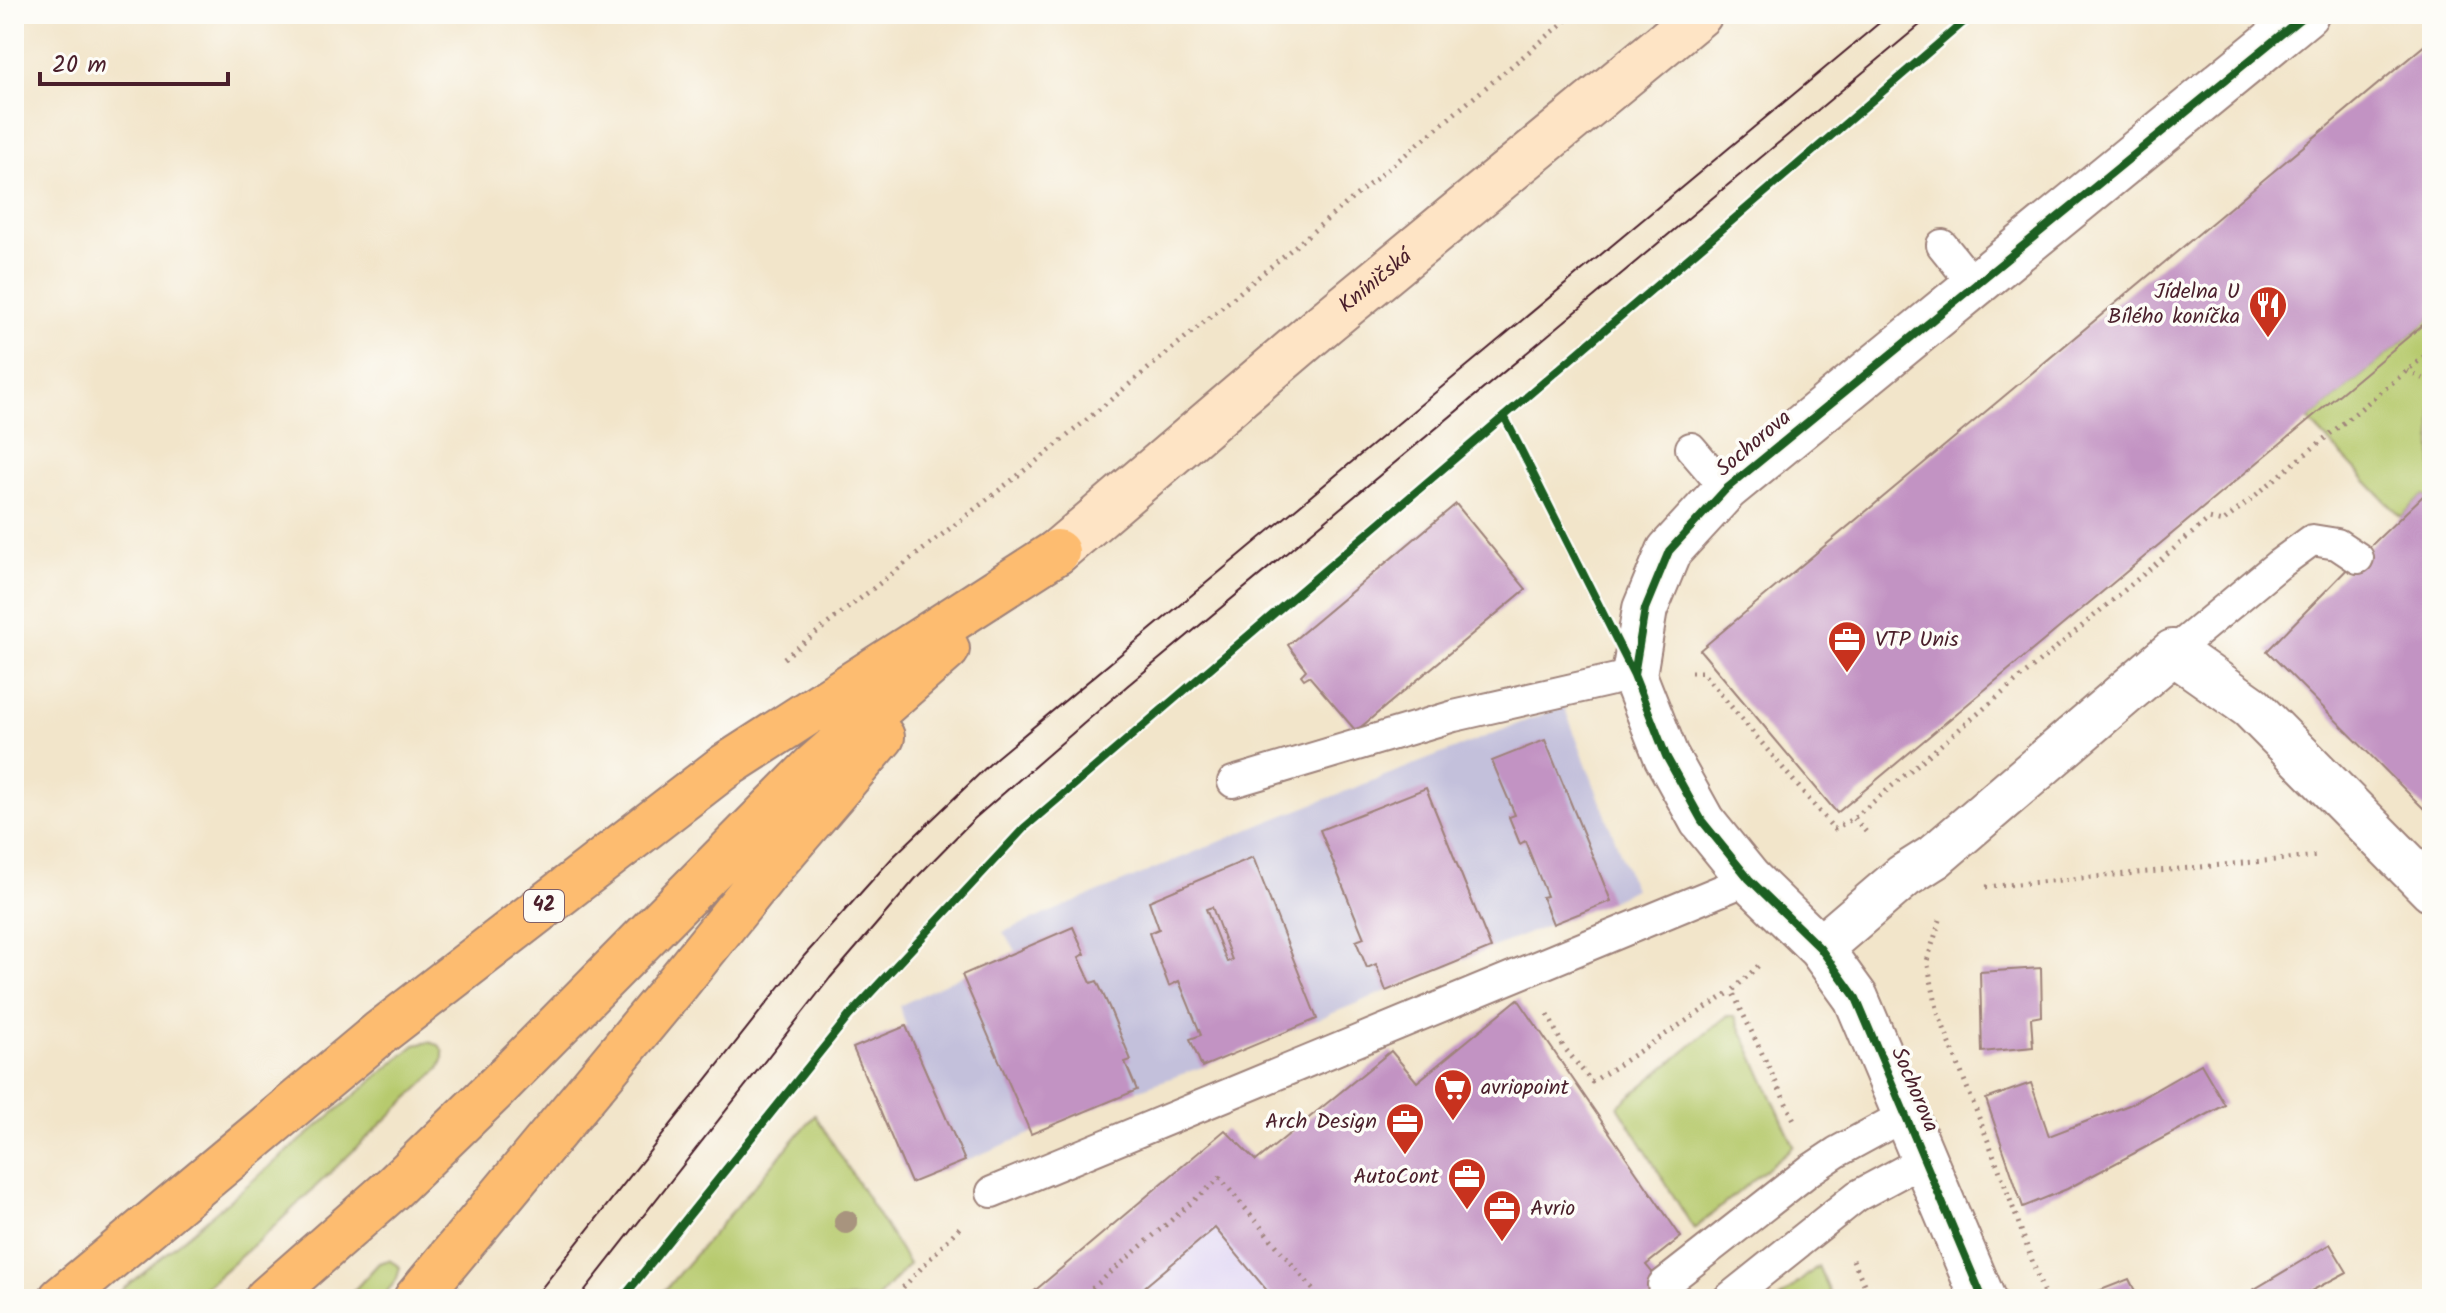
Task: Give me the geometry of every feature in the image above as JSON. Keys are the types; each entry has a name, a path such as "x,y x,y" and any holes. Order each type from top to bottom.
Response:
{"highway":[{"name":"42","path":"61,1299 381,1032 724,767 1057,552"},
{"path":"267,1299 438,1145 814,766 1057,552"},
{"path":"416,1299 867,754 1057,552"}],"main road":[{"name":"Kníničská","path":"1057,552 1325,323 1700,14"}],"street":[{"name":"Sochorova","path":"1983,1299 1856,998 1809,938 1749,879 1702,821 1666,756 1634,675 1645,609 1669,551 1726,489 2306,14"},
{"path":"1809,938 1934,857 2173,652 2251,707 2432,890"}],"lane":[{"path":"1942,245 1975,286"},
{"path":"1691,448 1726,489"},
{"path":"2173,652 2312,540 2337,544 2358,558"},
{"path":"1233,782 1454,716 1634,675"},
{"path":"992,1192 1749,879"},
{"path":"1663,1285 1810,1170 1905,1115"},
{"path":"1728,1299 1857,1196 1924,1160"}],"path":[{"path":"773,666 1048,452 1574,14"},
{"path":"1634,675 1702,672 1834,829 1854,818 2209,519 2223,522 2432,350"},
{"path":"2407,371 2432,383"},
{"path":"622,1299 849,1016 1024,828 1516,406"},
{"path":"1504,416 1510,430"},
{"path":"1984,887 2392,850"},
{"path":"1933,913 1941,921"},
{"path":"1952,913 1941,921 1927,961 1938,1013 2046,1299"},
{"path":"1527,972 1563,1046 1592,1082 1809,938"},
{"path":"1732,991 1807,1150 1810,1170"},
{"path":"1080,1299 1220,1178 1321,1299"},
{"path":"892,1299 992,1192"},
{"path":"1832,1216 1871,1299"}],"shaded area":[{"path":"1564,706 1634,889 1611,901 911,1183 853,1048 906,1026 899,1006 1016,952 1003,932 1267,822"},
{"path":"1225,1130 1256,1161 1371,1299 1025,1299"}],"green space":[{"path":"2432,317 2432,503 2424,495 2401,517 2308,420"},
{"path":"1727,1016 1735,1016 1794,1146 1694,1229 1618,1106"},
{"path":"429,1042 439,1045 443,1051 439,1069 266,1234 192,1299 111,1299 415,1045"},
{"path":"815,1115 909,1264 877,1299 657,1299"},
{"path":"389,1260 400,1267 397,1279 381,1299 346,1299 379,1263"},
{"path":"1818,1266 1833,1299 1779,1299"}],"building":[{"path":"2432,39 2432,317 1837,813 1700,650"},
{"path":"2424,495 2432,503 2432,817 2267,651"},
{"path":"1456,504 1526,589 1356,731 1309,676 1304,679 1301,675 1306,670 1288,645"},
{"path":"1545,740 1611,901 1553,924 1542,897 1547,896 1525,841 1520,844 1509,817 1515,815 1492,761"},
{"path":"1426,788 1491,948 1386,991 1376,964 1367,968 1356,941 1364,938 1320,830"},
{"path":"1253,857 1317,1019 1202,1067 1190,1039 1201,1035 1179,981 1169,986 1149,933 1159,929 1149,901","holes":["1212,907 1232,960 1227,962 1206,909"]},
{"path":"1073,927 1085,954 1079,957 1091,983 1097,981 1131,1060 1125,1062 1137,1090 1031,1134 962,975"},
{"path":"2041,968 2042,1016 2031,1018 2033,1047 1982,1052 1980,972"},
{"name":"avriopoint","path":"1518,999 1681,1237 1646,1265 1674,1299 1274,1299 1215,1228 1130,1299 1025,1299 1225,1130 1256,1161 1391,1051 1417,1082"},
{"path":"906,1026 965,1161 911,1183 853,1048"},
{"path":"2201,1064 2225,1105 2067,1189 2023,1207 1986,1099 2031,1083 2049,1136 2129,1105"},
{"path":"2330,1244 2347,1272 2296,1299 2238,1299"},
{"path":"2129,1279 2139,1299 2078,1299"}],"tram line":[{"path":"533,1299 804,956 893,857 996,758 1890,14"},
{"path":"578,1299 830,978 916,878 974,819 1127,686 1933,14"}],"cycle path":[{"path":"622,1299 849,1016 1024,828 1973,14"},
{"path":"1983,1299 1856,998 1820,948 1749,879 1702,821 1666,756 1634,675 1645,609 1669,551 1726,489 2306,14"},
{"path":"1504,416 1634,675"}],"place":[{"name":"Jídelna U Bílého koníčka","path":"2268,339"},
{"name":"VTP Unis","path":"1847,674"},
{"name":"avriopoint","path":"1453,1122"},
{"name":"Arch Design","path":"1405,1156"},
{"name":"AutoCont","path":"1467,1211"},
{"name":"Avrio","path":"1502,1243"}]}
